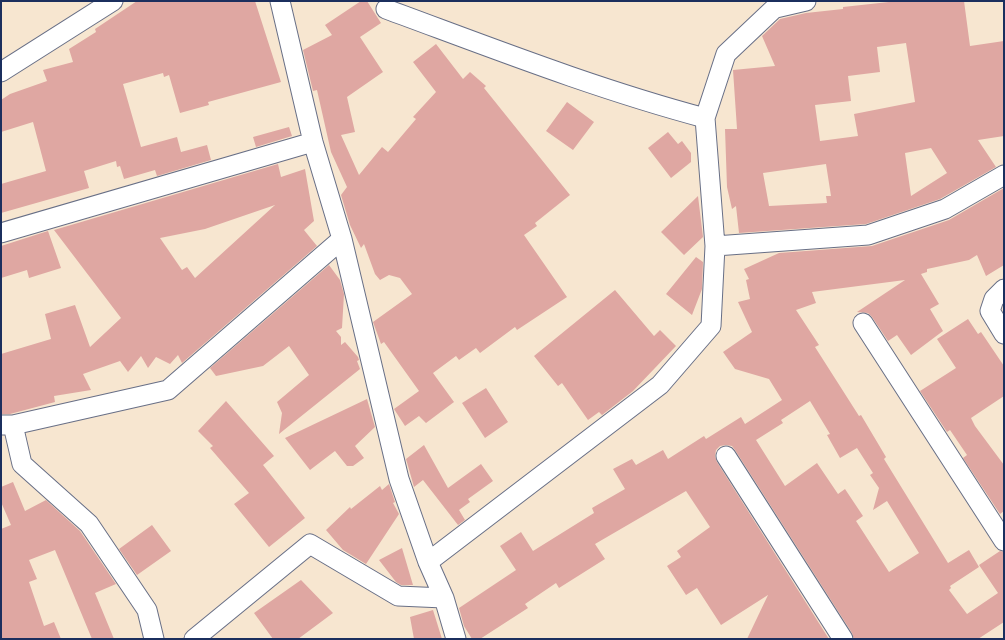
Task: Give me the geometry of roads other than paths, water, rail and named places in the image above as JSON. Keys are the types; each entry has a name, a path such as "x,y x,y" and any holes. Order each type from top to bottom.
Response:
{"street":[{"path":"1,72 113,1"},
{"path":"280,1 313,142 342,240 398,479 428,562 444,598 456,639"},
{"path":"428,562 660,386 711,326 714,246 705,118 726,54 779,5 806,1"},
{"path":"386,9 520,59 633,98 705,118"},
{"path":"1,232 313,142"},
{"path":"714,246 868,235 945,208 1004,175"},
{"path":"148,637 147,610 89,524 22,464 7,425 168,390 342,240"},
{"path":"1004,289 994,299 990,311 1004,334"},
{"path":"863,323 1004,541"},
{"path":"726,456 843,639"},
{"path":"194,639 310,544 398,596 444,598"}]}
